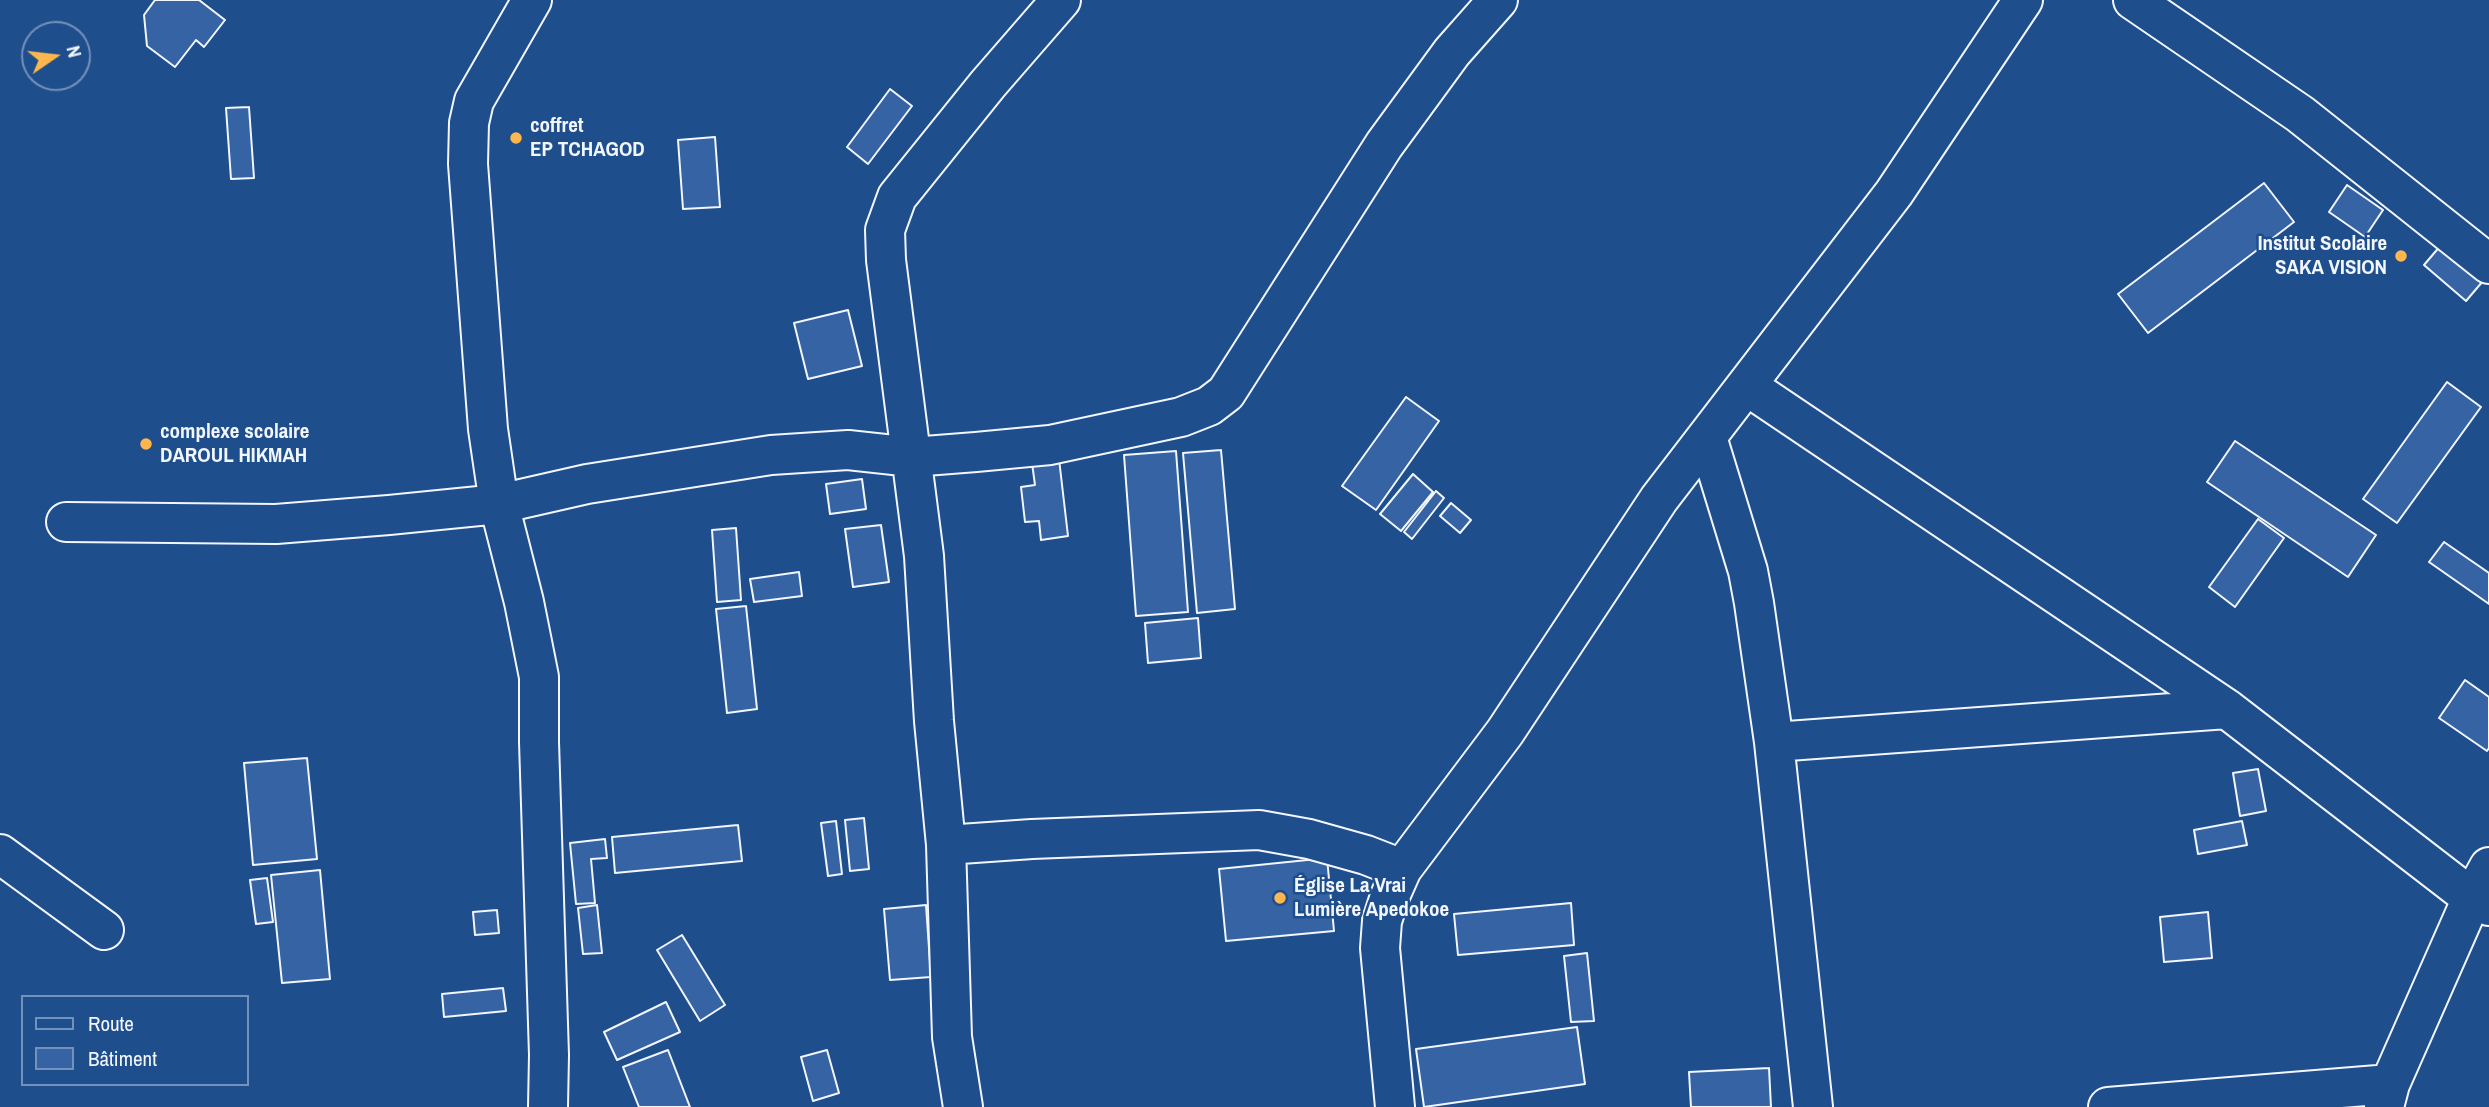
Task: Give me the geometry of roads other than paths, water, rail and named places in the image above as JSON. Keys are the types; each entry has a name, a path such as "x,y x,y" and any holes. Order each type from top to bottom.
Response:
{"street":[{"path":"532,0 474,101 469,123 468,164 488,429 499,504 524,602 539,677 548,1107"},
{"path":"963,1107 952,1037 946,845 934,721 924,556 886,260 885,230 897,197 988,84 1061,0"},
{"path":"1395,1107 1380,948 1382,921 1402,869 1505,732 1659,499 1894,193 2023,0"},
{"path":"2133,0 2300,114 2489,264"},
{"path":"66,522 276,524 499,504 587,484 771,455 848,450 912,457 1064,442 1181,417 1209,406 1226,393 1384,145 1489,3"},
{"path":"1747,386 2227,709 2483,890 2387,1095 2108,1107"},
{"path":"1707,437 1748,571 1774,742 1813,1107"},
{"path":"1774,742 2227,709"},
{"path":"946,845 1259,830 1308,839 1366,855 1402,869"},
{"path":"0,854 104,930"}],"place":[{"name":"coffret EP TCHAGOD","path":"516,138"},
{"name":"Institut Scolaire SAKA VISION","path":"2401,256"},
{"name":"complexe scolaire DAROUL HIKMAH","path":"146,444"},
{"name":"Église La Vrai Lumière Apedokoe","path":"1280,898"}]}
